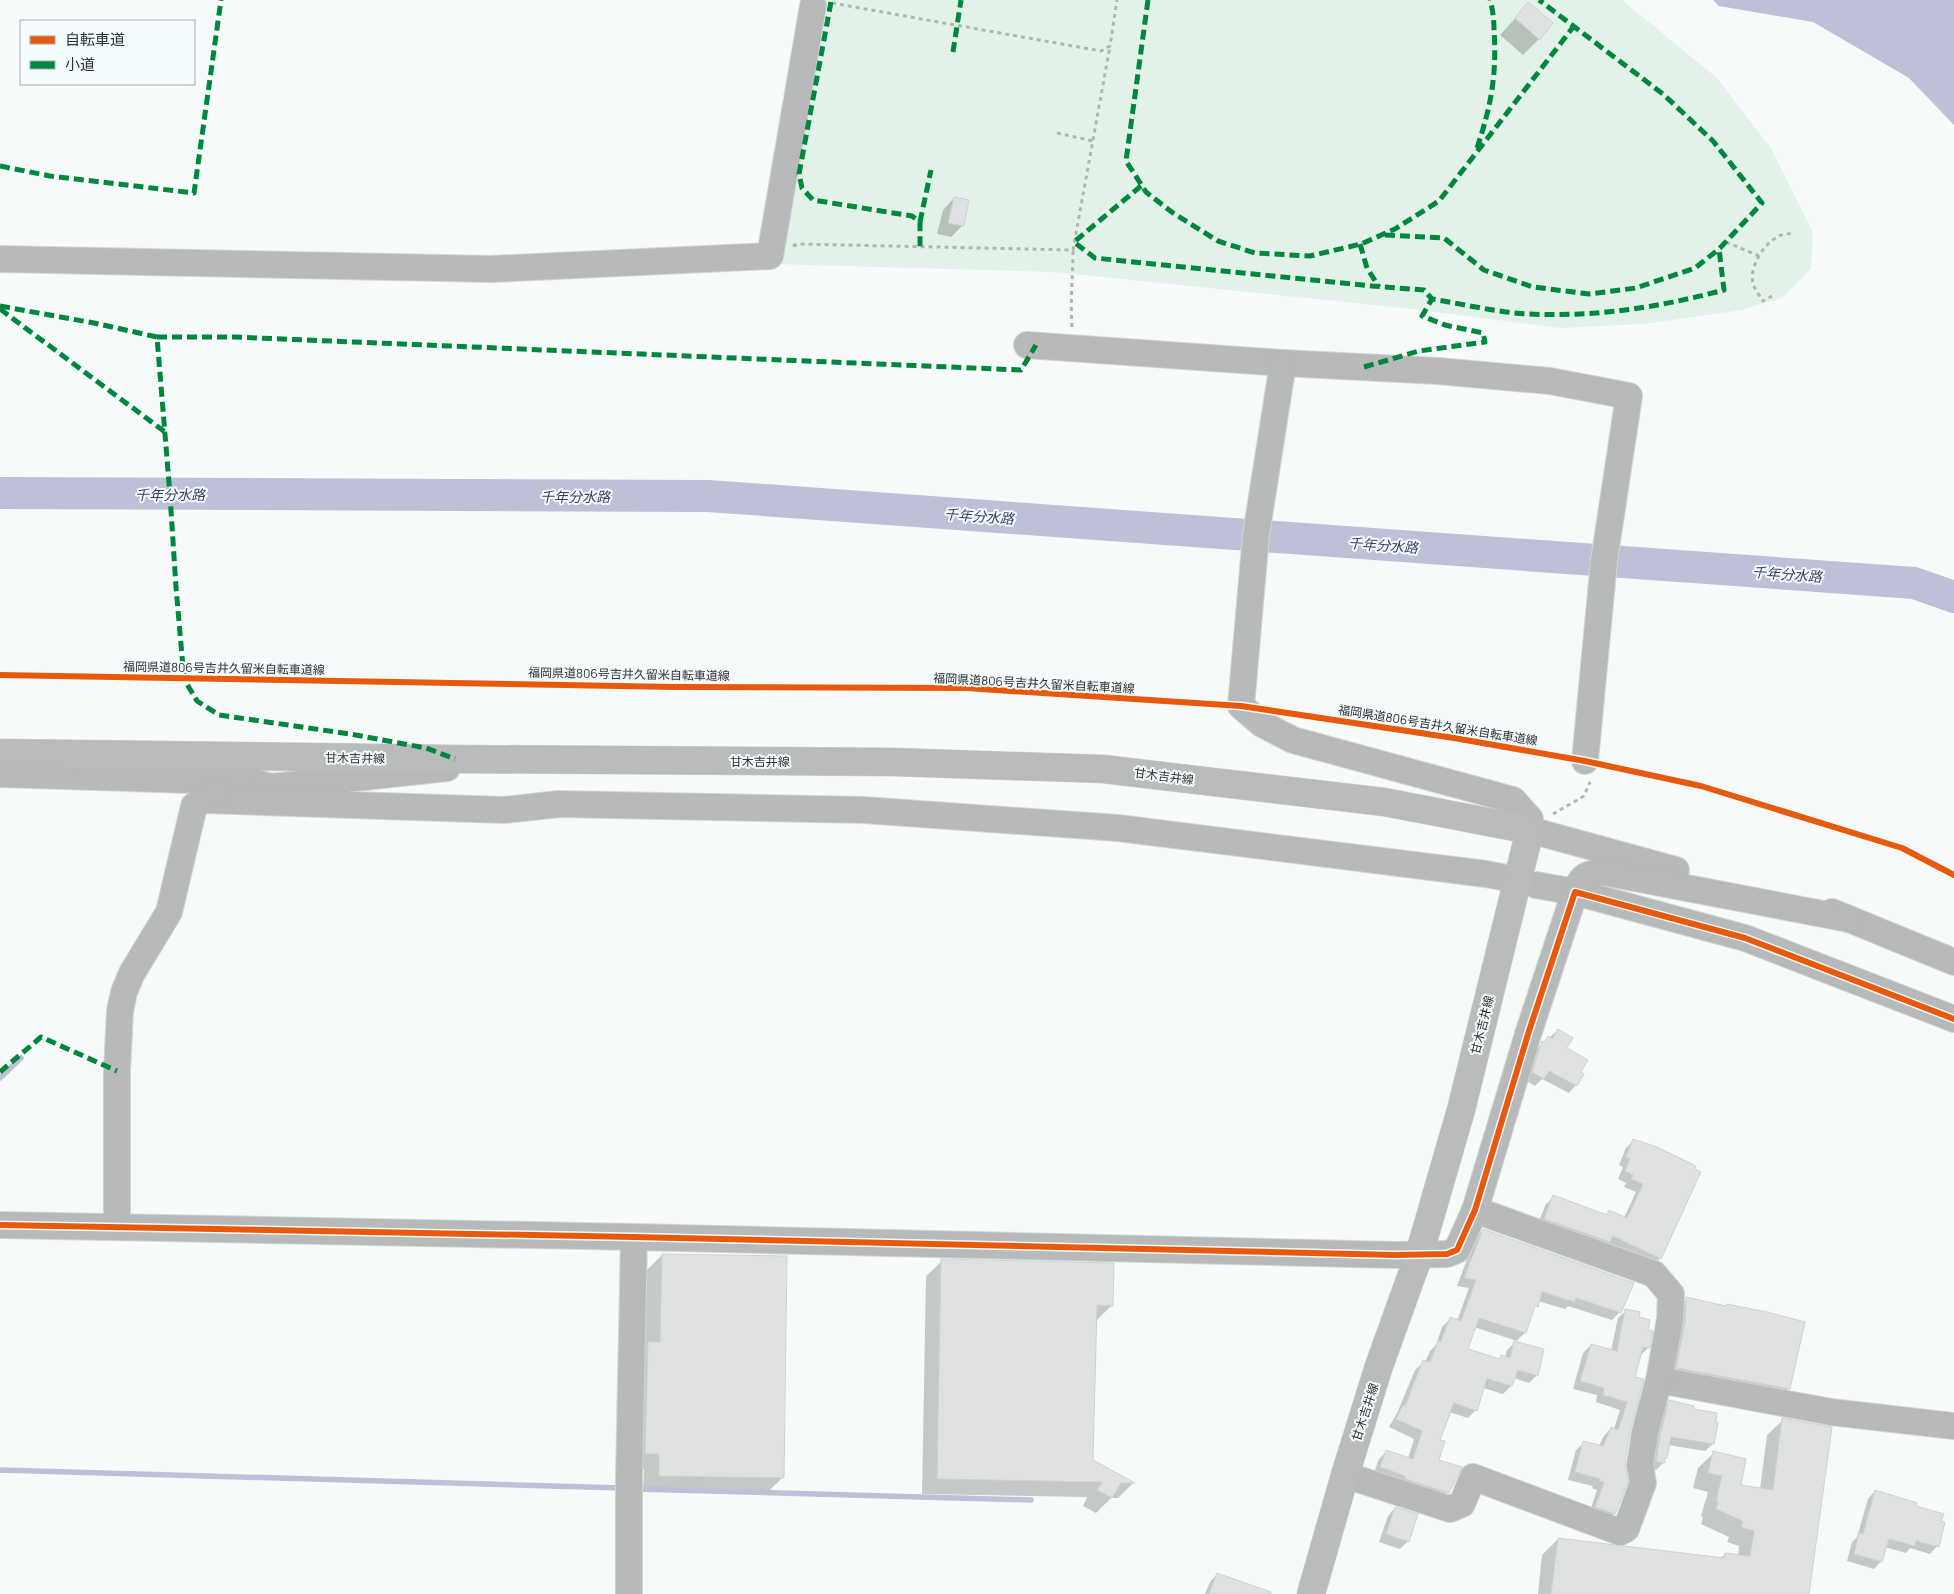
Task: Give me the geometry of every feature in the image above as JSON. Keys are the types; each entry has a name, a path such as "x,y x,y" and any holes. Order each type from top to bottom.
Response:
{"main road":[{"name":"甘木吉井線","path":"0,752 455,759 894,762 1103,768 1384,802 1530,824 1461,1110 1419,1255 1344,1475 1311,1594"}],"street":[{"path":"0,259 491,269 770,256 811,2"},
{"path":"1027,344 1438,371 1550,381 1628,396 1604,561 1592,762"},
{"path":"1283,362 1256,535 1241,706 1262,724 1293,740 1513,800 1530,824 1835,913 1954,962"},
{"path":"116,1227 117,1071 120,1011 124,992 132,973 169,912 194,806 214,793 447,768 455,759"},
{"path":"0,774 254,782 271,787"},
{"path":"204,800 504,810 559,804 864,810 1118,828 1502,877"},
{"path":"0,1225 634,1237 1395,1256 1447,1254 1457,1250 1474,1210 1529,1031 1575,892 1582,879 1589,872 1604,872 1849,919"},
{"path":"1536,885 1575,892 1745,938 1954,1019"},
{"path":"1344,1475 1450,1509 1462,1504 1474,1477 1620,1532 1626,1529 1643,1484 1640,1465 1642,1448 1659,1380 1670,1319 1671,1294 1654,1274 1474,1210"},
{"path":"629,1594 634,1237"},
{"path":"1659,1380 1830,1412 1954,1426"}],"path":[{"path":"1072,347 1070,304 1073,287 1073,250 1094,141 1117,0"},
{"path":"811,2 1101,50 1110,46"},
{"path":"1057,133 1094,141"},
{"path":"1772,296 1763,301 1753,283 1754,267 1758,256 1767,245 1778,236 1793,233"},
{"path":"1726,242 1758,256"},
{"path":"770,256 798,244 1073,250"},
{"path":"1530,824 1552,815 1584,796 1592,762"}],"shaded area":[{"path":"821,0 1622,0 1717,78 1771,148 1813,232 1811,269 1782,298 1742,310 1644,324 1560,328 1412,309 1054,272 773,264"}],"water":[{"path":"1713,0 1954,0 1954,125 1909,78 1813,22 1719,6"}],"building":[{"path":"1528,2 1553,23 1540,40 1515,18"},
{"path":"954,197 969,200 964,226 948,223"},
{"path":"1558,1029 1573,1038 1567,1048 1588,1060 1581,1072 1584,1074 1577,1086 1549,1071 1544,1079 1532,1072 1542,1041 1544,1042 1548,1036 1552,1039"},
{"path":"1633,1139 1657,1147 1696,1166 1695,1169 1701,1172 1661,1259 1613,1236 1610,1242 1544,1219 1553,1195 1607,1215 1609,1210 1627,1218 1643,1184 1631,1179 1633,1175 1625,1171 1630,1159 1626,1157"},
{"path":"1483,1229 1634,1283 1621,1313 1576,1298 1575,1302 1542,1292 1538,1307 1535,1306 1526,1333 1479,1318 1468,1349 1500,1359 1501,1355 1510,1358 1514,1341 1544,1349 1538,1376 1518,1370 1512,1386 1487,1379 1477,1411 1454,1403 1440,1440 1445,1441 1439,1460 1462,1467 1449,1493 1405,1479 1405,1476 1380,1467 1386,1450 1413,1459 1422,1431 1396,1419 1403,1405 1405,1406 1423,1360 1430,1362 1438,1341 1441,1341 1450,1317 1461,1321 1476,1280 1464,1278"},
{"path":"662,1254 787,1256 784,1478 659,1476 659,1454 645,1454 648,1342 660,1342"},
{"path":"941,1259 1114,1263 1113,1306 1097,1305 1093,1460 1135,1483 1121,1483 1112,1498 1097,1490 1102,1482 937,1479"},
{"path":"1686,1297 1726,1306 1727,1304 1767,1312 1805,1322 1790,1389 1676,1368 1685,1322"},
{"path":"1625,1309 1640,1312 1639,1317 1650,1320 1648,1330 1653,1331 1650,1348 1643,1347 1635,1377 1644,1379 1630,1430 1625,1463 1628,1482 1615,1514 1595,1507 1604,1482 1599,1481 1600,1479 1575,1472 1583,1441 1603,1446 1611,1427 1618,1430 1627,1402 1603,1395 1604,1388 1580,1381 1591,1344 1617,1351"},
{"path":"1669,1400 1694,1406 1694,1409 1717,1413 1716,1423 1718,1423 1714,1444 1671,1437 1665,1463 1656,1462 1660,1435"},
{"path":"1782,1418 1832,1427 1809,1594 1551,1594 1558,1538 1724,1558 1725,1553 1750,1556 1754,1531 1741,1527 1743,1521 1716,1509 1722,1476 1708,1473 1713,1451 1746,1459 1741,1485 1773,1490"},
{"path":"1875,1490 1917,1503 1916,1506 1944,1514 1941,1521 1945,1522 1939,1547 1916,1541 1915,1546 1889,1539 1882,1562 1854,1554 1859,1533 1863,1534"},
{"path":"1395,1507 1418,1514 1409,1542 1386,1534"},
{"path":"1217,1573 1271,1592 1271,1594 1209,1594"}],"waterway":[{"name":"千年分水路","path":"0,493 708,496 1914,583 1954,597"},
{"path":"0,1078 21,1058"},
{"path":"0,1470 622,1488"},
{"path":"636,1489 1031,1500"}],"marked path":[{"path":"0,166 50,176 194,193 221,0"},
{"path":"953,52 961,0"},
{"path":"1148,0 1126,161 1146,192 1173,213 1218,241 1255,253 1310,256 1361,244 1395,229 1439,201 1574,26"},
{"path":"1477,148 1486,118 1494,76 1494,22 1490,0"},
{"path":"1385,235 1444,238 1484,270 1533,287 1589,294 1636,288 1695,268 1719,249 1762,203 1713,141 1663,94 1539,0"},
{"path":"831,2 799,174 802,188 813,200 912,216 920,222 920,247"},
{"path":"920,222 931,170"},
{"path":"1141,186 1074,242 1095,258 1424,290 1432,299 1503,312 1552,315 1626,310 1674,302 1724,290 1719,249"},
{"path":"1360,244 1367,268 1379,287"},
{"path":"1364,367 1419,351 1485,342 1483,333 1445,325 1422,316 1432,299"},
{"path":"0,306 94,323 157,337 184,679 197,701 219,715 350,734 426,748 455,759"},
{"path":"0,309 165,432"},
{"path":"157,337 235,337 1021,370 1036,345"},
{"path":"0,1072 41,1037 117,1071"}],"cycle path":[{"name":"福岡県道806号吉井久留米自転車道線","path":"0,675 674,687 966,688 1241,706 1454,738 1585,761 1701,786 1902,848 1954,875"},
{"path":"0,1225 634,1237 1395,1255 1447,1254 1457,1250 1475,1210 1529,1031 1575,892 1745,938 1954,1019"}]}
